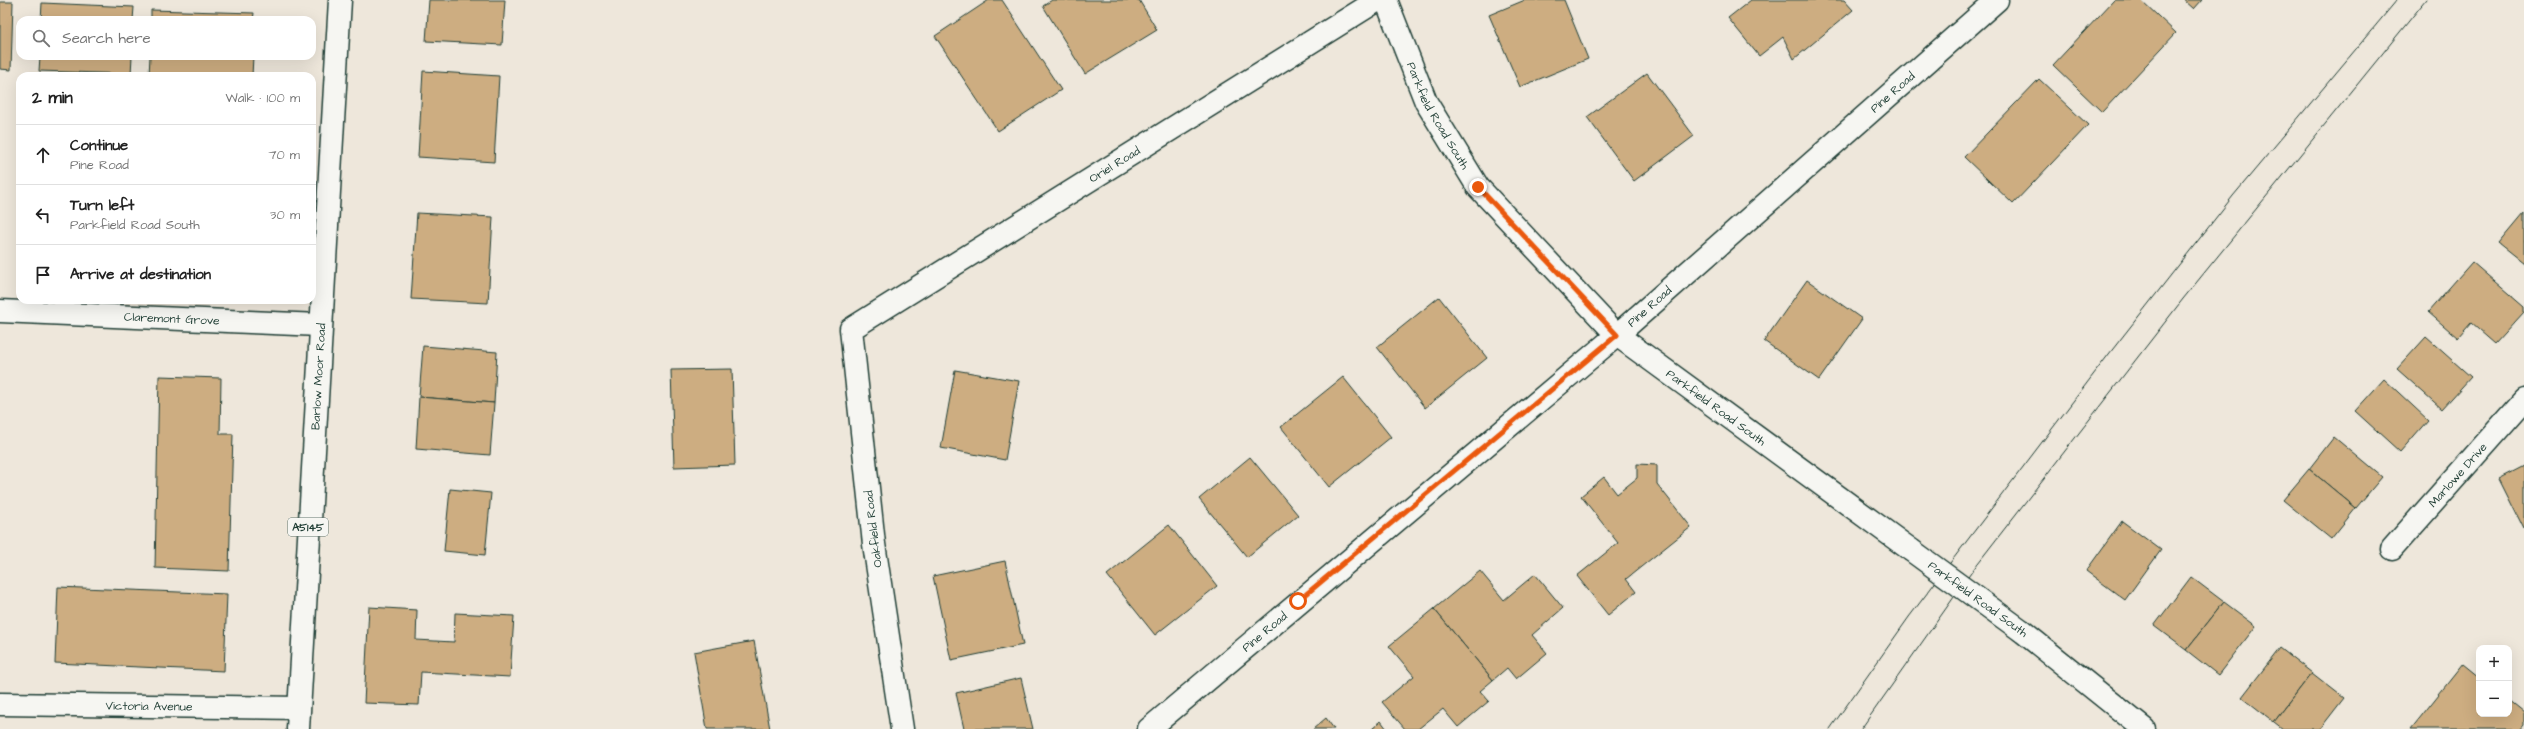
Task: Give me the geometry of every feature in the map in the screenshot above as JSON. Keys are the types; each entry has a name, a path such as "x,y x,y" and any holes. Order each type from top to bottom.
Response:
{"street":[{"name":"Barlow Moor Road","path":"298,719 340,0"},
{"name":"Oriel Road","path":"851,329 1378,0"},
{"name":"Parkfield Road South","path":"1386,0 1426,102 1478,187 1617,335 2022,631 2144,729"},
{"name":"Pine Road","path":"1149,729 1617,335 1997,0"},
{"name":"Claremont Grove","path":"0,311 320,325"},
{"name":"Oakfield Road","path":"851,329 874,544 902,729"},
{"name":"Marlowe Drive","path":"2392,549 2524,400"},
{"name":"Victoria Avenue","path":"0,704 298,719"}],"building":[{"path":"429,0 505,0 502,45 426,41"},
{"path":"989,0 1002,0 1061,90 998,131 935,36"},
{"path":"1052,0 1139,0 1157,30 1085,74 1043,6"},
{"path":"1525,0 1564,0 1588,59 1520,87 1489,15"},
{"path":"1751,0 1844,0 1853,10 1794,59 1783,37 1759,56 1728,18"},
{"path":"2114,0 2141,0 2176,33 2102,112 2053,65"},
{"path":"2184,0 2202,0 2194,9"},
{"path":"0,2 13,2 11,70 0,69"},
{"path":"42,3 134,7 133,16 41,16"},
{"path":"151,10 254,13 254,16 151,16"},
{"path":"40,60 132,60 131,72 39,71"},
{"path":"150,60 253,60 252,72 149,72"},
{"path":"423,71 499,76 494,162 418,157"},
{"path":"1647,73 1694,136 1634,181 1587,117"},
{"path":"2039,79 2088,125 2013,204 1964,157"},
{"path":"417,213 493,217 488,303 411,299"},
{"path":"2524,213 2524,263 2499,243"},
{"path":"2472,262 2524,307 2524,312 2495,344 2471,323 2458,338 2428,312"},
{"path":"1807,280 1862,319 1819,380 1764,341"},
{"path":"1439,297 1487,358 1425,408 1377,347"},
{"path":"2426,337 2471,377 2442,409 2397,369"},
{"path":"423,346 497,352 494,403 419,397"},
{"path":"732,369 735,465 674,467 671,370"},
{"path":"955,370 1019,381 1005,460 941,448"},
{"path":"159,376 221,378 220,434 233,434 229,571 155,568"},
{"path":"1343,377 1391,437 1329,487 1281,427"},
{"path":"2384,379 2428,420 2400,452 2355,411"},
{"path":"419,397 494,403 490,455 416,449"},
{"path":"2334,437 2382,477 2356,508 2309,469"},
{"path":"1250,457 1298,515 1247,557 1199,499"},
{"path":"1637,464 1657,465 1657,484 1691,527 1626,579 1636,592 1608,615 1577,576 1618,543 1581,496 1604,477 1617,494 1637,478"},
{"path":"2524,466 2524,526 2523,527 2499,479"},
{"path":"2309,469 2356,508 2331,539 2283,500"},
{"path":"450,489 491,493 485,555 444,551"},
{"path":"2122,521 2161,550 2125,600 2086,571"},
{"path":"1169,525 1217,586 1155,635 1107,575"},
{"path":"1005,561 1023,645 951,660 933,576"},
{"path":"1480,571 1504,600 1535,574 1563,608 1532,635 1547,653 1516,679 1507,668 1493,680 1434,609"},
{"path":"2191,577 2224,602 2186,650 2154,626"},
{"path":"58,587 227,594 224,671 55,663"},
{"path":"2224,602 2256,626 2218,675 2186,650"},
{"path":"369,607 417,610 416,640 454,642 455,613 514,616 510,677 421,672 419,705 364,703"},
{"path":"1434,609 1493,680 1480,691 1489,701 1458,727 1443,709 1418,729 1405,729 1382,702 1414,676 1389,646"},
{"path":"754,641 770,729 707,729 694,652"},
{"path":"2280,648 2312,673 2274,722 2242,697"},
{"path":"2463,664 2476,675 2476,717 2512,717 2512,703 2524,713 2524,724 2520,729 2411,729"},
{"path":"2312,673 2344,698 2320,729 2283,729 2274,722"},
{"path":"1021,678 1033,729 964,729 956,693"},
{"path":"1326,718 1334,729 1313,729"},
{"path":"1381,721 1387,729 1372,729"}],"tram line":[{"path":"1830,729 1909,617 2109,354 2233,196 2397,0"},
{"path":"1861,729 1978,563 2183,299 2426,0"}],"route":[{"path":"1298,601 1617,335 1478,187"}]}
